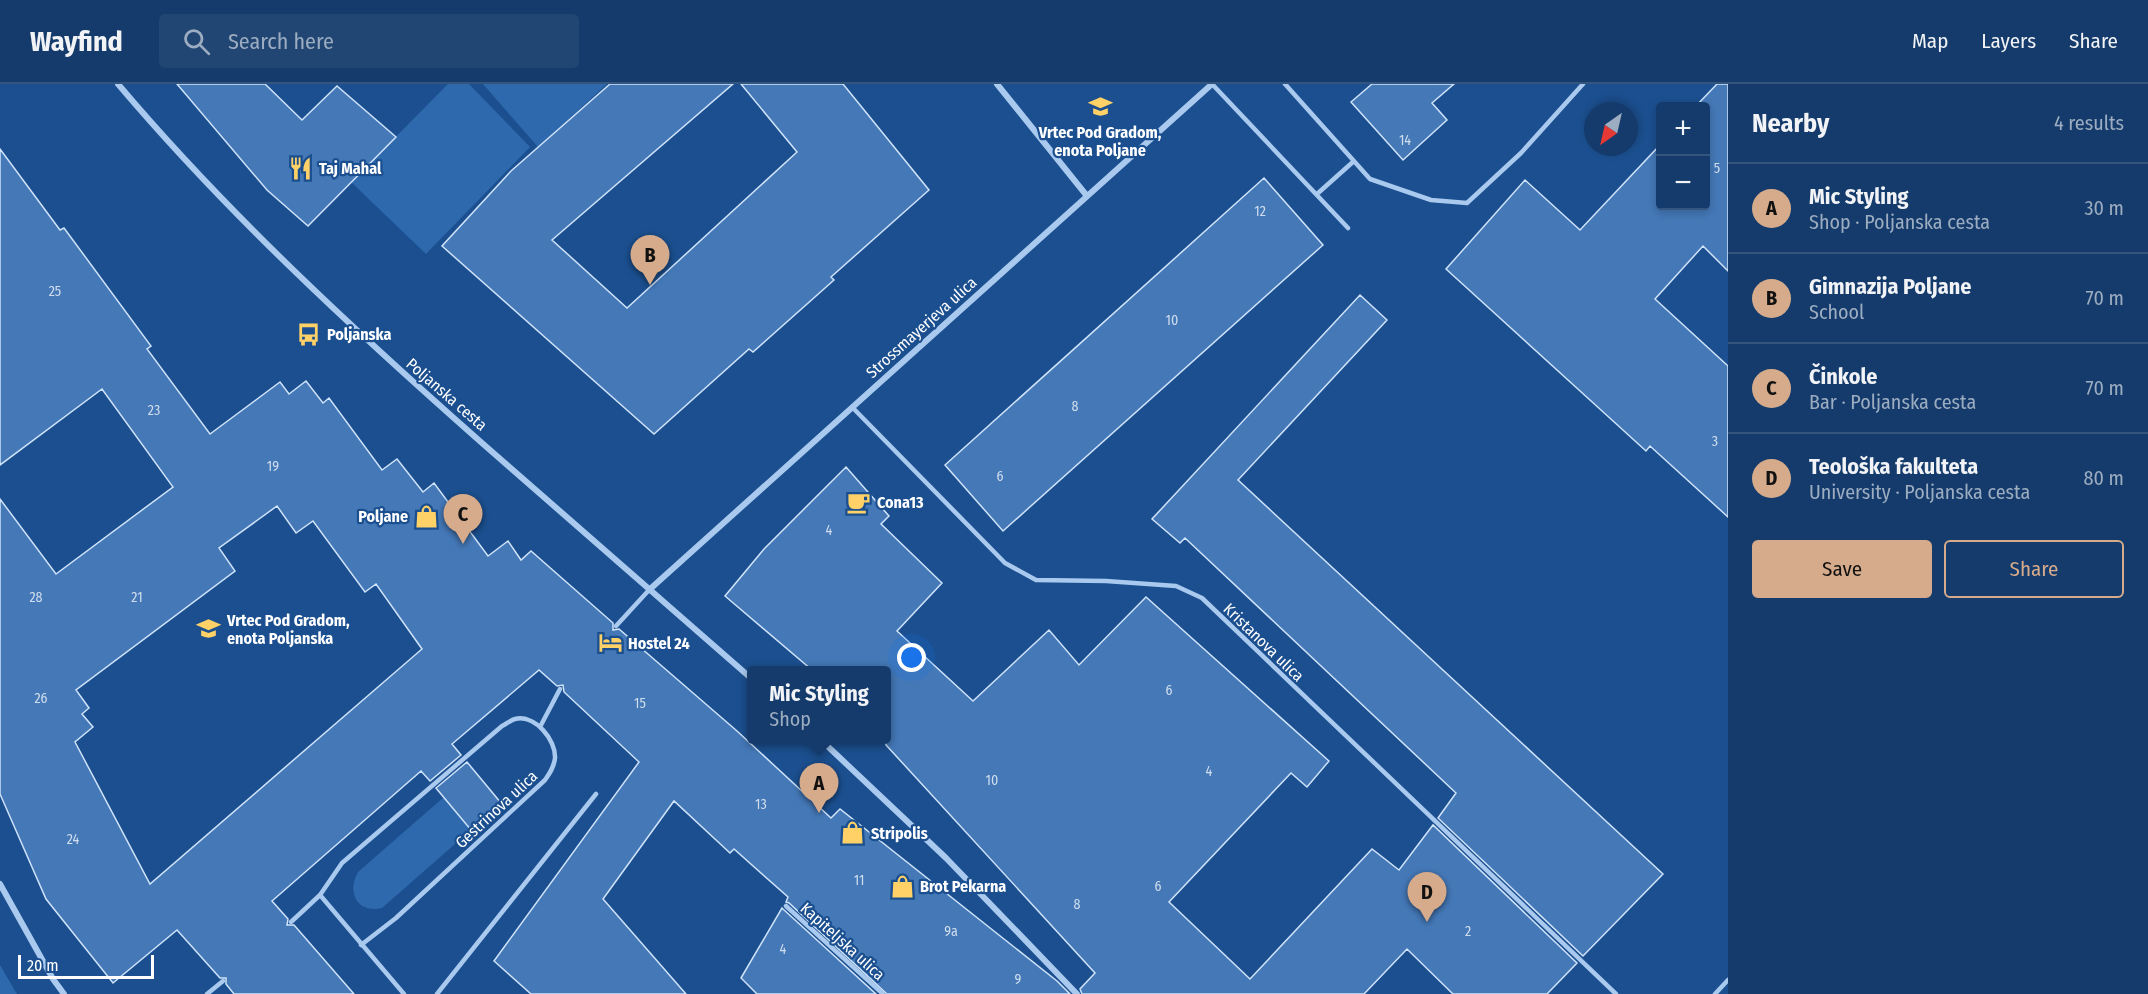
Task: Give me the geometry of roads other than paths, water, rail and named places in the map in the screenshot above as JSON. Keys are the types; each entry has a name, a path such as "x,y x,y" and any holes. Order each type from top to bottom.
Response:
{"street":[{"name":"Poljanska cesta","path":"118,84 155,128 246,224 371,345 747,675"},
{"path":"997,84 1087,196"},
{"name":"Strossmayerjeva ulica","path":"649,590 1212,84"},
{"path":"825,744 946,858 1077,994"},
{"path":"0,884 35,948 64,994"}],"lane":[{"path":"1212,84 1348,228"},
{"path":"1285,84 1370,179 1431,200 1467,203 1521,153 1583,84"},
{"path":"1317,194 1354,161"},
{"name":"Kristanova ulica","path":"852,407 1005,563 1036,580 1106,581 1176,586 1202,598 1616,994"},
{"path":"616,626 649,590"},
{"path":"291,922 320,895 342,863 502,726 516,719 528,720 540,727 560,689"},
{"name":"Gestrinova ulica","path":"361,945 396,918 545,780 553,768 555,756 550,739 540,727"},
{"path":"437,994 596,794"},
{"path":"320,895 404,994"},
{"name":"Kapiteljska ulica","path":"786,906 883,994"},
{"path":"1714,994 1728,980"},
{"path":"207,994 223,981"}],"place":[{"name":"Vrtec Pod Gradom, enota Poljane","path":"1100,107"},
{"name":"Taj Mahal","path":"301,168"},
{"name":"Gimnazija Poljane","path":"650,285"},
{"name":"Poljanska","path":"309,334"},
{"name":"Cona13","path":"859,502"},
{"name":"Poljane","path":"426,516"},
{"name":"Činkole","path":"463,544"},
{"name":"Vrtec Pod Gradom, enota Poljanska","path":"209,629"},
{"name":"Hostel 24","path":"610,643"},
{"name":"Mic Styling","path":"819,813"},
{"name":"Stripolis","path":"853,833"},
{"name":"Brot Pekarna","path":"902,886"},
{"name":"Teološka fakulteta","path":"1427,922"}]}
